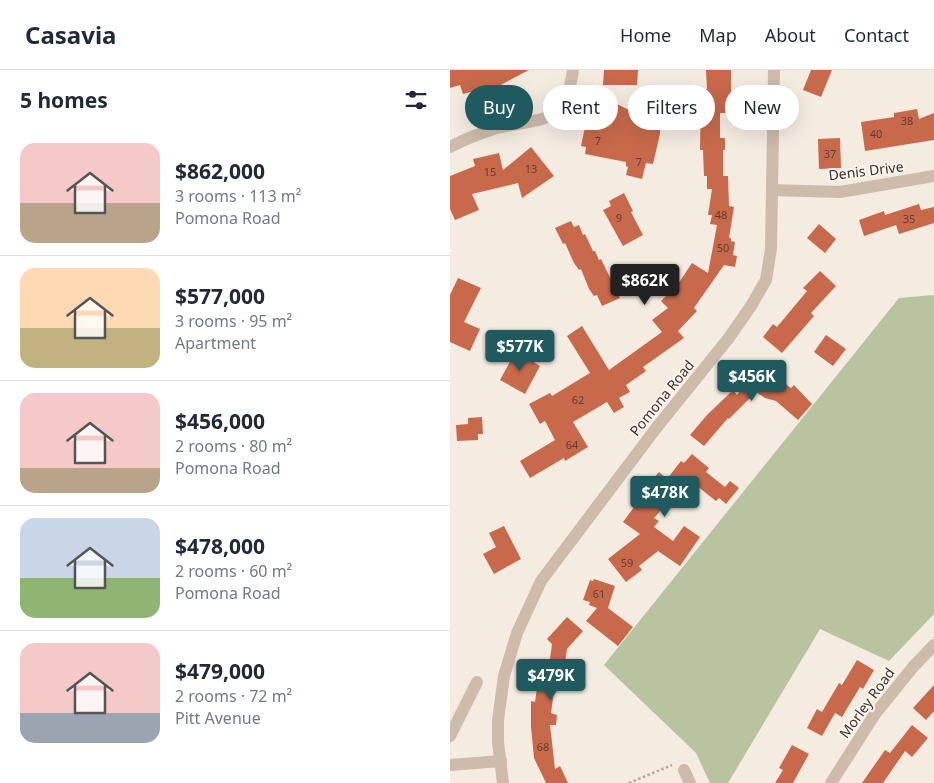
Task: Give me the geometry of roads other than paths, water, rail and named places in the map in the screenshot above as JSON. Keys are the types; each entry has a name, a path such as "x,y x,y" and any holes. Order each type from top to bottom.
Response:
{"street":[{"path":"450,147 498,128 533,122 549,117 562,107 570,91 573,70"},
{"name":"Pomona Road","path":"503,783 498,720 504,676 516,633 541,581 651,434 728,339 758,295 769,268 774,70"},
{"name":"Denis Drive","path":"772,190 840,192 934,176"},
{"name":"Morley Road","path":"831,783 875,714 913,667 934,646"},
{"path":"450,736 477,682"},
{"path":"450,760 450,765 501,761"},
{"path":"684,770 690,783"}]}
